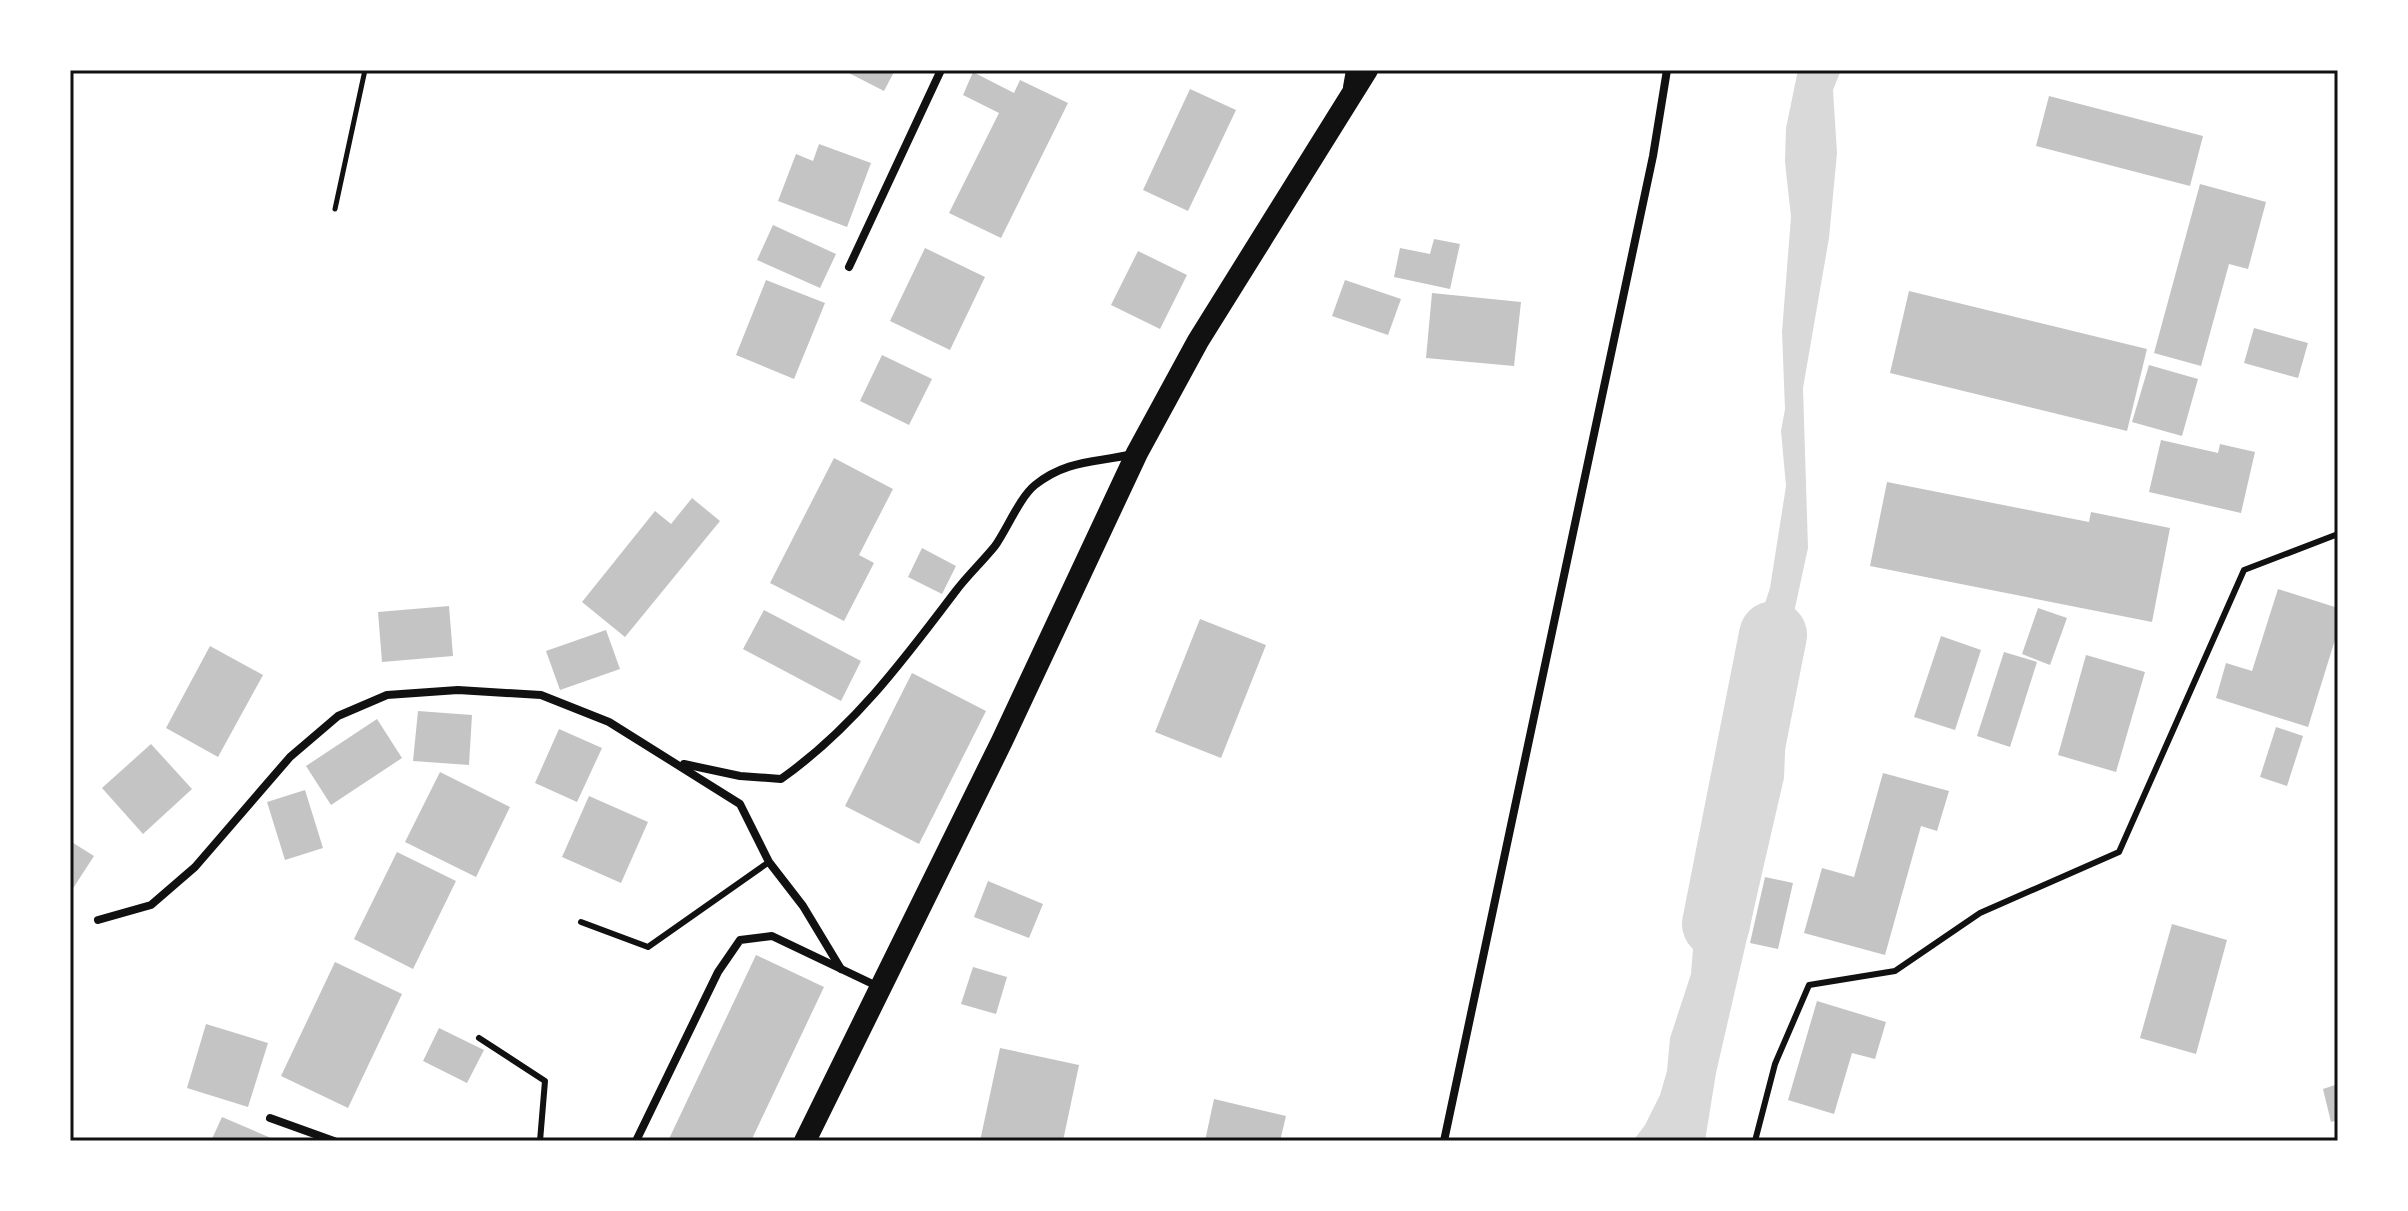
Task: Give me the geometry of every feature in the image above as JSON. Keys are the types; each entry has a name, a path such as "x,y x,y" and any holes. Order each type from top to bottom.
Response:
{"highway":[{"path":"805,1141 1002,741 1137,453 1198,341 1367,70"}],"street":[{"path":"849,267 941,70"},
{"path":"1343,108 1350,70"},
{"path":"1444,1141 1650,172 1667,70"},
{"path":"674,762 740,776 781,779 812,757 854,718 914,650 957,590 996,544 1033,486 1075,462 1137,453"},
{"path":"98,920 151,905 195,867 290,757 338,716 387,695 458,690 541,695 609,722 740,804 769,862 803,906 841,969"},
{"path":"636,1141 718,972 740,940 772,936 880,987"},
{"path":"270,1118 334,1141"}],"lane":[{"path":"1755,1141 1775,1064 1809,985 1895,971 1980,913 2119,852 2244,570 2338,534"},
{"path":"581,922 648,947 769,862"},
{"path":"479,1038 545,1081 540,1141"}],"path":[{"path":"335,209 365,70"}],"shaded area":[{"path":"1798,70 1841,70 1833,90 1837,153 1829,238 1803,388 1808,548 1790,631 1784,778 1716,1073 1705,1141 1633,1141 1660,1095 1667,1071 1670,1038 1691,974 1695,923 1717,883 1735,830 1742,822 1757,741 1749,651 1770,588 1786,486 1781,431 1785,409 1782,332 1791,217 1785,162 1786,128"}],"building":[{"path":"843,70 895,70 884,91"},
{"path":"973,72 1014,93 1020,80 1068,103 1001,238 949,213 999,113 963,95"},
{"path":"1190,89 1236,110 1188,211 1143,190"},
{"path":"2049,96 2203,136 2190,186 2036,146"},
{"path":"819,144 871,163 847,227 778,201 796,154 813,161"},
{"path":"2200,184 2266,202 2248,269 2229,264 2201,366 2154,353"},
{"path":"773,225 836,254 820,288 757,260"},
{"path":"1434,239 1460,244 1450,289 1394,277 1400,248 1430,254"},
{"path":"925,248 985,277 950,350 890,321"},
{"path":"1138,251 1187,275 1160,329 1111,305"},
{"path":"766,280 825,303 794,379 736,355"},
{"path":"1345,280 1401,299 1388,335 1332,316"},
{"path":"1909,291 2147,349 2127,431 1890,373"},
{"path":"1432,293 1521,302 1514,366 1426,358"},
{"path":"2254,328 2308,343 2298,378 2244,363"},
{"path":"882,355 932,379 909,425 860,401"},
{"path":"2149,365 2198,379 2182,436 2132,422"},
{"path":"2161,440 2218,453 2220,444 2255,452 2241,513 2149,492"},
{"path":"834,458 893,489 859,555 874,563 844,621 770,583"},
{"path":"1887,482 2089,522 2091,512 2170,528 2152,622 1870,566"},
{"path":"692,498 720,521 625,637 582,602 655,511 671,524"},
{"path":"922,548 956,566 942,594 908,577"},
{"path":"2278,589 2338,608 2338,630 2308,727 2216,698 2226,663 2252,671"},
{"path":"449,606 453,656 382,662 378,612"},
{"path":"2038,608 2067,618 2050,665 2022,654"},
{"path":"764,610 861,661 841,701 743,649"},
{"path":"1200,619 1266,645 1221,758 1155,732"},
{"path":"606,630 620,669 560,690 546,651"},
{"path":"1941,636 1981,650 1955,730 1914,717"},
{"path":"210,646 263,675 218,757 166,728"},
{"path":"2004,652 2037,662 2010,747 1977,736"},
{"path":"2086,655 2145,672 2116,772 2058,755"},
{"path":"912,673 986,711 919,844 845,806"},
{"path":"418,711 472,715 469,765 413,761"},
{"path":"377,719 402,758 331,805 306,766"},
{"path":"2276,727 2303,736 2287,786 2260,777"},
{"path":"559,729 602,748 577,802 535,783"},
{"path":"151,744 192,789 143,834 102,788"},
{"path":"440,772 510,807 476,877 405,842"},
{"path":"1883,773 1949,791 1937,831 1921,826 1885,955 1804,933 1822,868 1854,877"},
{"path":"305,790 323,848 285,860 267,802"},
{"path":"589,796 648,822 621,883 562,857"},
{"path":"70,841 94,856 70,893"},
{"path":"397,852 456,881 413,969 354,939"},
{"path":"1765,877 1793,883 1778,949 1750,943"},
{"path":"988,881 1043,904 1029,938 974,917"},
{"path":"2172,924 2227,940 2196,1054 2140,1038"},
{"path":"756,955 824,987 751,1141 668,1141"},
{"path":"335,962 402,994 348,1108 281,1076"},
{"path":"973,967 1007,977 996,1014 961,1004"},
{"path":"1817,1001 1886,1022 1875,1059 1852,1053 1834,1114 1788,1100"},
{"path":"206,1024 268,1043 248,1107 187,1088"},
{"path":"439,1028 484,1050 467,1083 423,1061"},
{"path":"1000,1048 1079,1065 1063,1141 980,1141"},
{"path":"2338,1084 2338,1120 2331,1122 2323,1089"},
{"path":"1214,1099 1286,1116 1280,1141 1205,1141"},
{"path":"222,1117 278,1141 211,1141"}],"waterway":[{"path":"1716,924 1773,635"}]}
